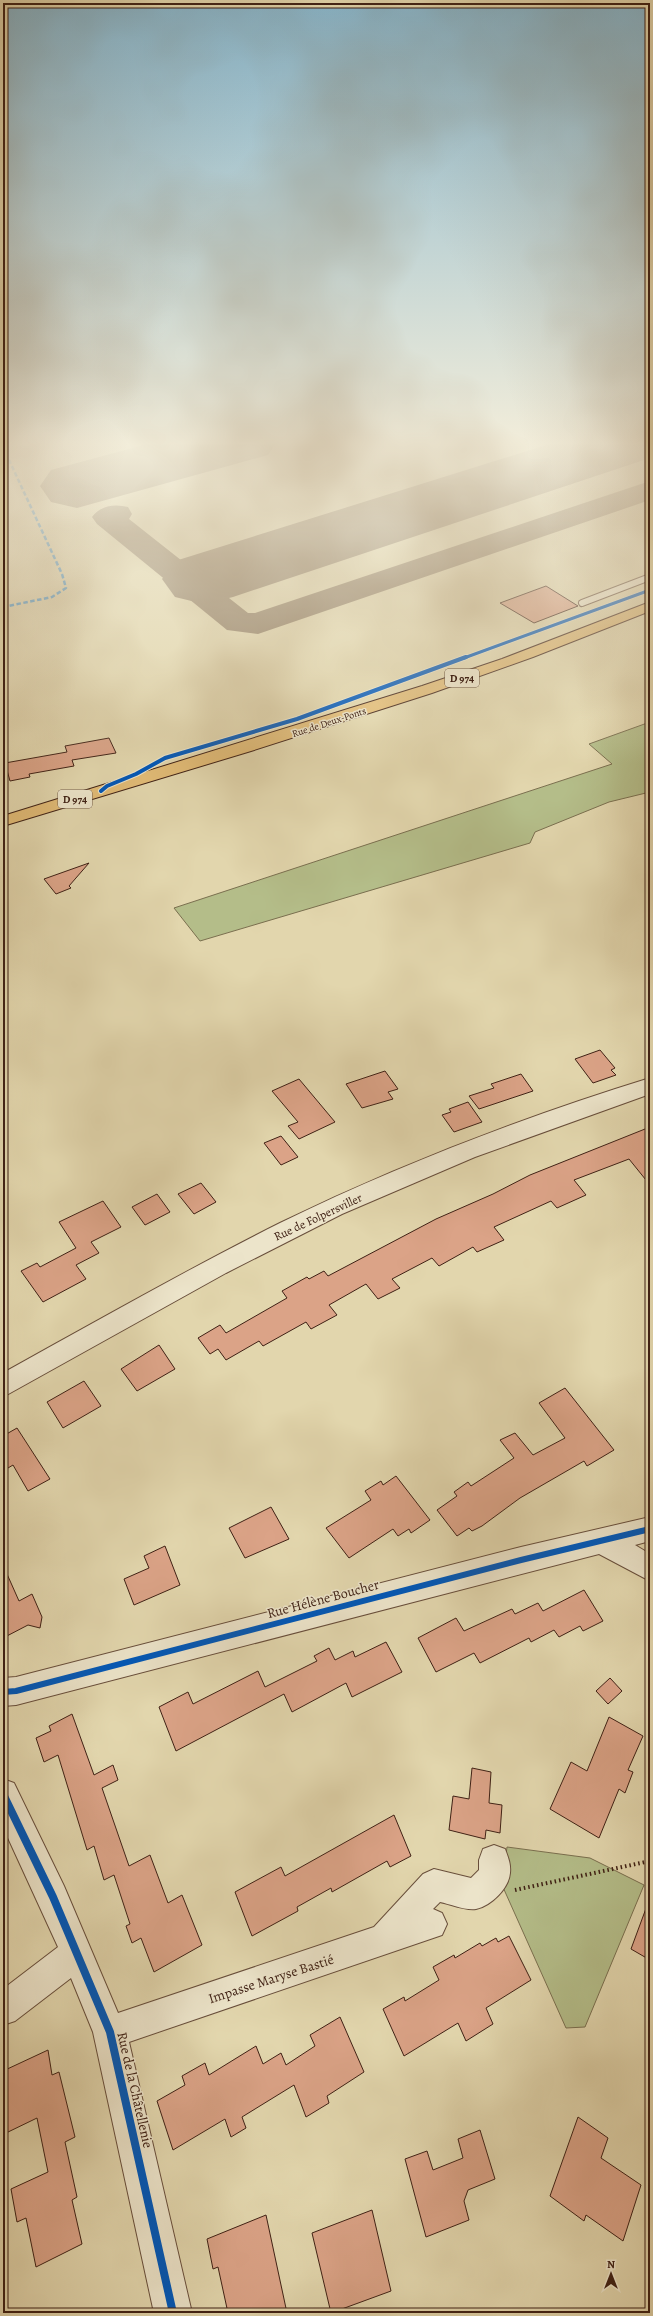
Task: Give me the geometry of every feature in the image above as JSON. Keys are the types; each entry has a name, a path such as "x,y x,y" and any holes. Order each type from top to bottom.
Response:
{"main road":[{"name":"Rue de Deux-Ponts","path":"3,821 180,769 325,723 489,668 650,606"}],"street":[{"name":"Rue de Folpersviller","path":"3,1386 253,1248 321,1215 494,1141 650,1086"},
{"name":"Rue Hélène Boucher","path":"3,1692 16,1691 521,1560 650,1529"},
{"path":"602,1541 650,1568"},
{"name":"Rue de la Châtellenie","path":"3,1794 77,1953 110,2032 173,2313"},
{"path":"384,1941 434,1885 475,1894 490,1873"},
{"name":"Impasse Maryse Bastié","path":"110,2032 431,1924"},
{"path":"3,2009 77,1953"}],"lane":[{"path":"582,604 650,577"}],"path":[{"path":"490,1873 503,1893 650,1860"}],"green space":[{"path":"650,722 650,792 609,802 535,832 530,843 200,941 174,908 612,764 589,744"},
{"path":"507,1847 590,1858 644,1885 585,2027 566,2028 502,1885"}],"building":[{"path":"546,586 578,606 534,623 500,603"},
{"path":"109,738 116,753 72,760 74,766 29,774 30,777 10,781 5,763 67,752 65,746"},
{"path":"89,863 69,886 71,888 56,894 44,879"},
{"path":"600,1050 615,1068 611,1070 616,1075 593,1083 575,1059"},
{"path":"385,1071 398,1089 388,1092 393,1099 362,1108 346,1084"},
{"path":"521,1074 533,1091 479,1109 469,1096 494,1088 491,1084"},
{"path":"299,1079 335,1122 299,1139 288,1126 298,1122 272,1091"},
{"path":"468,1102 482,1122 454,1132 442,1115 451,1112 449,1109"},
{"path":"650,1127 650,1185 629,1159 574,1180 586,1195 557,1208 551,1201 494,1227 504,1240 477,1252 473,1247 439,1266 432,1258 392,1279 400,1288 378,1299 366,1284 329,1305 337,1315 311,1329 306,1322 263,1346 259,1341 226,1360 218,1349 210,1354 198,1338 220,1325 226,1333 287,1298 282,1291 307,1277 309,1279 324,1271 328,1276 436,1219 493,1194 530,1175"},
{"path":"281,1136 298,1157 281,1165 264,1143"},
{"path":"201,1183 216,1202 194,1214 178,1194"},
{"path":"157,1194 170,1212 145,1225 132,1207"},
{"path":"103,1201 121,1227 91,1242 99,1253 76,1265 86,1279 43,1302 21,1271 37,1263 40,1267 76,1248 59,1222"},
{"path":"159,1345 175,1369 137,1391 121,1369"},
{"path":"84,1381 101,1406 63,1428 47,1402"},
{"path":"565,1388 614,1450 587,1466 584,1461 520,1498 482,1526 472,1531 469,1528 457,1536 437,1510 457,1496 454,1492 468,1482 471,1486 514,1458 500,1440 515,1433 533,1455 565,1438 539,1403"},
{"path":"17,1428 50,1479 28,1491 13,1465 3,1471 3,1436"},
{"path":"396,1476 430,1520 411,1533 409,1529 398,1536 393,1529 349,1558 326,1528 371,1500 365,1491 381,1481 383,1485"},
{"path":"271,1507 289,1539 245,1558 229,1528"},
{"path":"165,1546 180,1585 134,1605 124,1579 149,1568 144,1556"},
{"path":"3,1565 19,1601 32,1594 42,1617 40,1628 28,1625 3,1638"},
{"path":"584,1590 603,1621 583,1631 580,1626 559,1637 554,1630 531,1642 529,1638 480,1663 474,1653 436,1672 418,1638 456,1618 464,1631 512,1609 515,1614 538,1603 543,1611"},
{"path":"386,1642 402,1672 352,1697 346,1683 292,1712 284,1694 176,1751 159,1707 188,1692 193,1704 258,1671 265,1687 317,1661 314,1656 329,1648 335,1660 353,1651 355,1657"},
{"path":"610,1678 622,1691 608,1704 596,1691"},
{"path":"72,1714 94,1775 113,1765 118,1780 102,1788 129,1866 150,1855 168,1903 182,1895 202,1945 154,1972 141,1938 132,1943 126,1926 130,1924 114,1875 104,1880 94,1846 87,1850 58,1755 44,1762 36,1738 51,1731 49,1726"},
{"path":"609,1717 643,1736 628,1770 633,1772 625,1793 619,1789 599,1838 550,1809 571,1762 587,1771"},
{"path":"472,1768 491,1772 489,1803 502,1805 500,1833 486,1830 485,1839 449,1830 453,1796 469,1799"},
{"path":"394,1815 411,1856 390,1867 387,1861 332,1892 331,1888 297,1907 298,1911 252,1936 235,1892 281,1867 285,1876"},
{"path":"648,1903 650,1903 650,1960 631,1949"},
{"path":"509,1936 531,1980 486,2008 493,2024 466,2041 458,2023 404,2056 383,2009 404,1997 405,2001 439,1980 433,1967 454,1955 455,1958 480,1943 482,1946 496,1938 498,1942"},
{"path":"340,2017 364,2072 327,2096 329,2103 306,2117 294,2085 242,2117 246,2128 231,2137 225,2119 173,2150 157,2101 185,2085 182,2076 205,2063 209,2075 256,2046 263,2064 281,2053 286,2065 315,2046 310,2035"},
{"path":"48,2050 52,2075 59,2072 75,2137 65,2142 77,2197 72,2200 82,2244 36,2267 26,2218 17,2222 11,2189 48,2172 37,2118 6,2133 3,2119 3,2071"},
{"path":"578,2117 608,2138 601,2158 641,2185 623,2241 586,2215 584,2221 550,2196"},
{"path":"480,2130 495,2179 468,2190 464,2201 469,2220 426,2237 405,2159 427,2151 433,2170 463,2158 458,2139"},
{"path":"372,2210 391,2291 331,2313 312,2233"},
{"path":"266,2215 287,2313 228,2313 218,2267 213,2269 207,2239"}],"taxiway":[{"path":"146,548 239,623 258,624 480,548"}],"runway":[{"path":"204,579 300,548"}],"marked path":[{"path":"3,607 52,597 66,588 62,574 50,548"}],"cycle path":[{"path":"101,791 107,786 136,774 165,758 297,719 650,590"},
{"path":"3,1692 16,1691 521,1560 650,1529"},
{"path":"3,1794 53,1897 110,2032 173,2313"}]}
